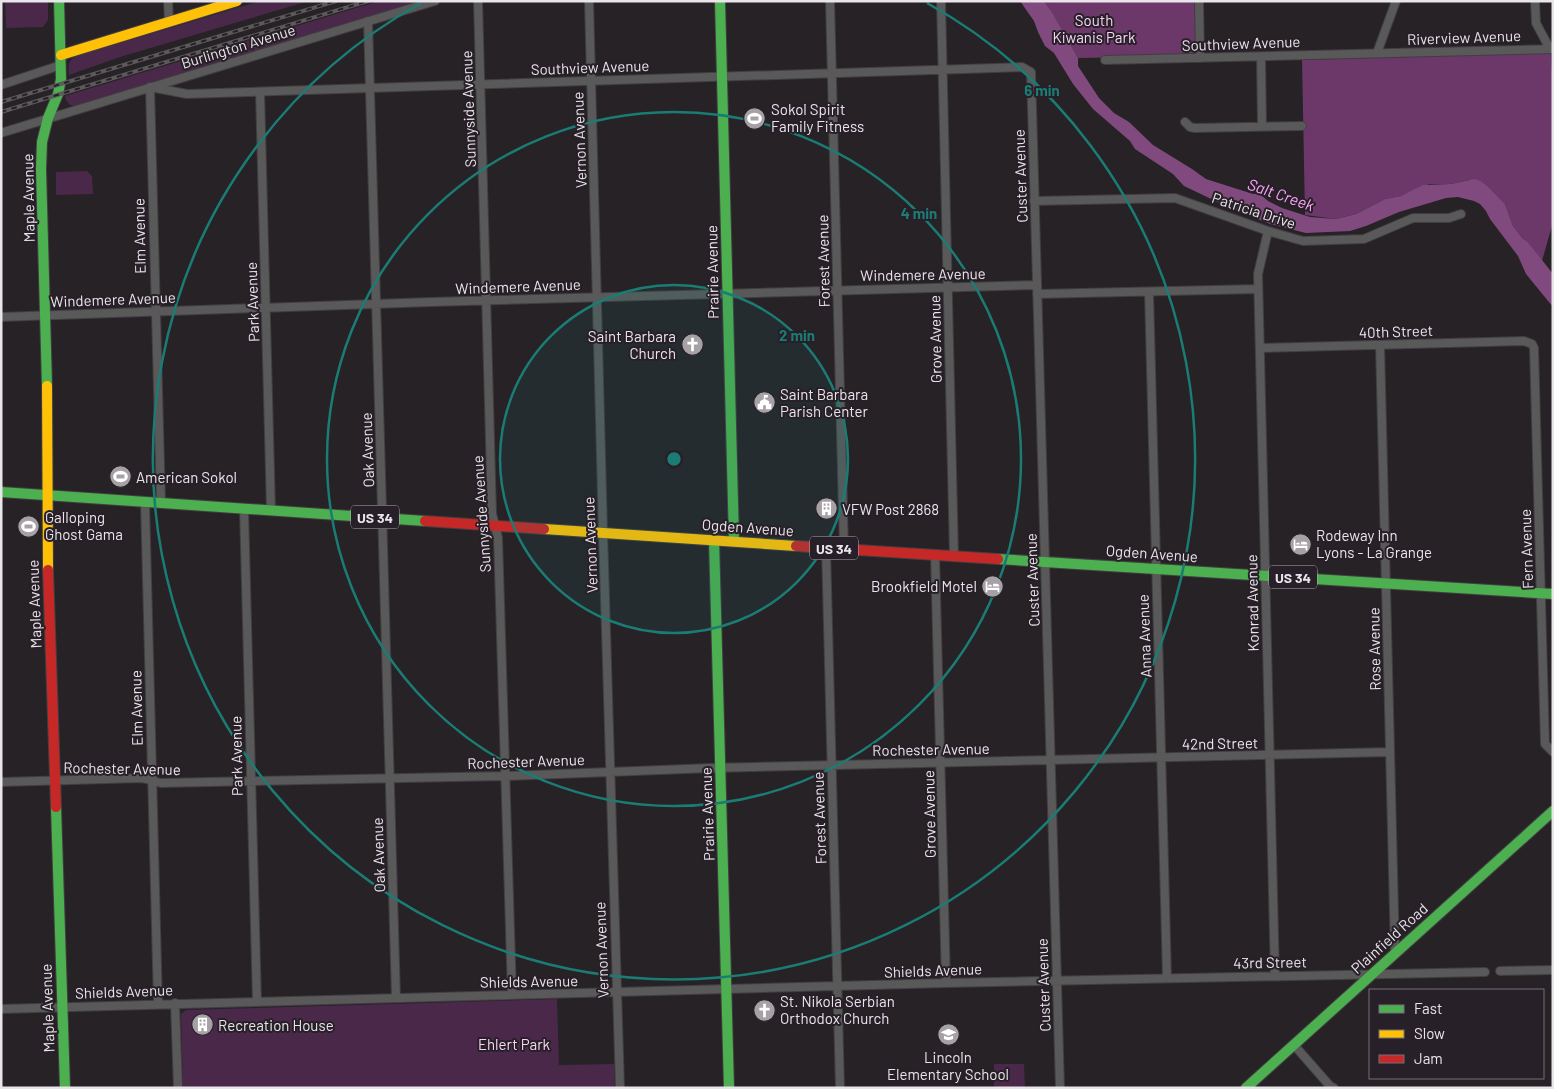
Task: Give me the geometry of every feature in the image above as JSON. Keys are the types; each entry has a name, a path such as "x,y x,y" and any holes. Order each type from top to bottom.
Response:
{"street":[{"name":"Maple Avenue","path":"59,1 61,79 42,142 42,160 48,437 47,547 65,1088"},
{"path":"168,1 169,21"},
{"path":"1,85 61,60 169,21 236,1"},
{"name":"Burlington Avenue","path":"1,133 435,1"},
{"name":"Sunnyside Avenue","path":"478,1 492,514 498,538 512,995"},
{"name":"Vernon Avenue","path":"589,1 620,1088"},
{"name":"Prairie Avenue","path":"720,1 734,541"},
{"name":"Forest Avenue","path":"830,1 844,549"},
{"name":"Grove Avenue","path":"941,1 954,556"},
{"path":"1199,1 1200,58"},
{"path":"1377,53 1396,1"},
{"path":"1536,1 1536,23 1552,49"},
{"name":"Oak Avenue","path":"368,21 396,998"},
{"name":"Riverview Avenue","path":"1377,53 1552,49"},
{"name":"Southview Avenue","path":"1105,60 1377,53"},
{"path":"1261,57 1262,126"},
{"name":"Southview Avenue","path":"150,87 187,94 942,69 1022,67 1031,72"},
{"name":"Custer Avenue","path":"1031,72 1060,1088"},
{"name":"Elm Avenue","path":"150,87 161,503"},
{"name":"Park Avenue","path":"260,92 272,510"},
{"path":"1184,122 1190,127 1195,128 1302,126"},
{"name":"Patricia Drive","path":"1034,201 1175,198 1268,231 1303,241 1364,239 1413,218 1449,218 1461,214"},
{"name":"Konrad Avenue","path":"1268,231 1258,274 1258,289 1275,976"},
{"name":"Windemere Avenue","path":"1,316 1036,285"},
{"path":"1037,294 1258,289"},
{"name":"Anna Avenue","path":"1149,292 1167,978"},
{"name":"40th Street","path":"1260,348 1524,340 1532,344"},
{"name":"Fern Avenue","path":"1532,344 1534,348 1545,744 1553,752"},
{"name":"Rose Avenue","path":"1380,345 1395,952"},
{"name":"Ogden Avenue","path":"1,492 826,548 1553,594"},
{"name":"Elm Avenue","path":"145,502 158,1004"},
{"name":"Park Avenue","path":"244,509 257,1002"},
{"name":"Prairie Avenue","path":"714,540 729,1088"},
{"name":"Forest Avenue","path":"826,548 840,1088"},
{"name":"Grove Avenue","path":"935,555 946,983"},
{"name":"42nd Street","path":"1052,760 1390,752"},
{"name":"Rochester Avenue","path":"1,782 142,778 161,783 390,779 720,768 1052,760"},
{"name":"Plainfield Road","path":"1246,1088 1553,811"},
{"path":"1500,971 1553,970"},
{"name":"43rd Street","path":"1057,981 1485,972"},
{"name":"Shields Avenue","path":"1,1009 1057,981"},
{"path":"175,1003 178,1088"},
{"path":"1294,1046 1330,1086 1334,1088"}],"green space":[{"path":"5,1 48,1 48,20 43,27 6,28"},
{"path":"260,1 309,1 120,57 69,75 69,64 77,56"},
{"path":"379,1 423,1 75,106 70,105 66,100 65,96"},
{"name":"South Kiwanis Park","path":"1044,1 1195,1 1195,52 1191,56 1078,58"},
{"path":"1551,53 1553,222 1542,261 1513,226 1505,204 1481,181 1469,180 1451,184 1429,184 1401,196 1385,199 1356,214 1336,219 1305,215 1302,60"},
{"path":"87,171 92,176 93,194 56,195 56,172"},
{"name":"Ehlert Park","path":"557,999 559,1065 614,1064 615,1088 183,1088 181,1014 186,1010"},
{"path":"994,1064 1024,1064 1025,1088 994,1088"}],"shaded area":[{"name":"Salt Creek","path":"1020,1 1044,1 1078,58 1078,66 1099,98 1114,113 1129,122 1153,145 1206,179 1253,194 1260,194 1268,201 1282,208 1310,217 1336,219 1356,214 1385,199 1401,196 1423,185 1451,184 1474,179 1481,181 1505,204 1513,226 1553,274 1553,307 1526,274 1518,256 1486,211 1480,204 1474,201 1458,197 1446,198 1399,212 1350,231 1306,233 1270,224 1184,186 1173,174 1135,149 1130,141 1093,109 1073,84 1054,53 1045,46 1034,21"}],"railway":[{"path":"1,102 336,1"},
{"path":"1,112 368,1"}],"traffic: fast":[{"path":"47,386 41,169 42,142 61,79 59,1"},
{"path":"720,1 734,541"},
{"path":"1,492 425,521"},
{"path":"714,540 729,1088"},
{"path":"998,559 1553,594"},
{"path":"56,807 65,1088"},
{"path":"1246,1088 1553,811"}],"traffic: slow":[{"path":"61,55 237,1"},
{"path":"47,386 48,570"},
{"path":"544,529 796,546"}],"traffic: jam":[{"path":"425,521 544,529"},
{"path":"796,546 998,559"},
{"path":"48,570 56,807"}],"place":[{"name":"Sokol Spirit Family Fitness","path":"755,118"},
{"name":"Saint Barbara Church","path":"692,345"},
{"name":"Saint Barbara Parish Center","path":"764,403"},
{"name":"American Sokol","path":"120,477"},
{"name":"VFW Post 2868","path":"826,509"},
{"name":"Galloping Ghost Gama","path":"29,526"},
{"name":"Rodeway Inn Lyons - La Grange","path":"1300,544"},
{"name":"Brookfield Motel","path":"993,586"},
{"name":"St. Nikola Serbian Orthodox Church","path":"764,1010"},
{"name":"Recreation House","path":"202,1025"},
{"name":"Lincoln Elementary School","path":"948,1034"}]}
